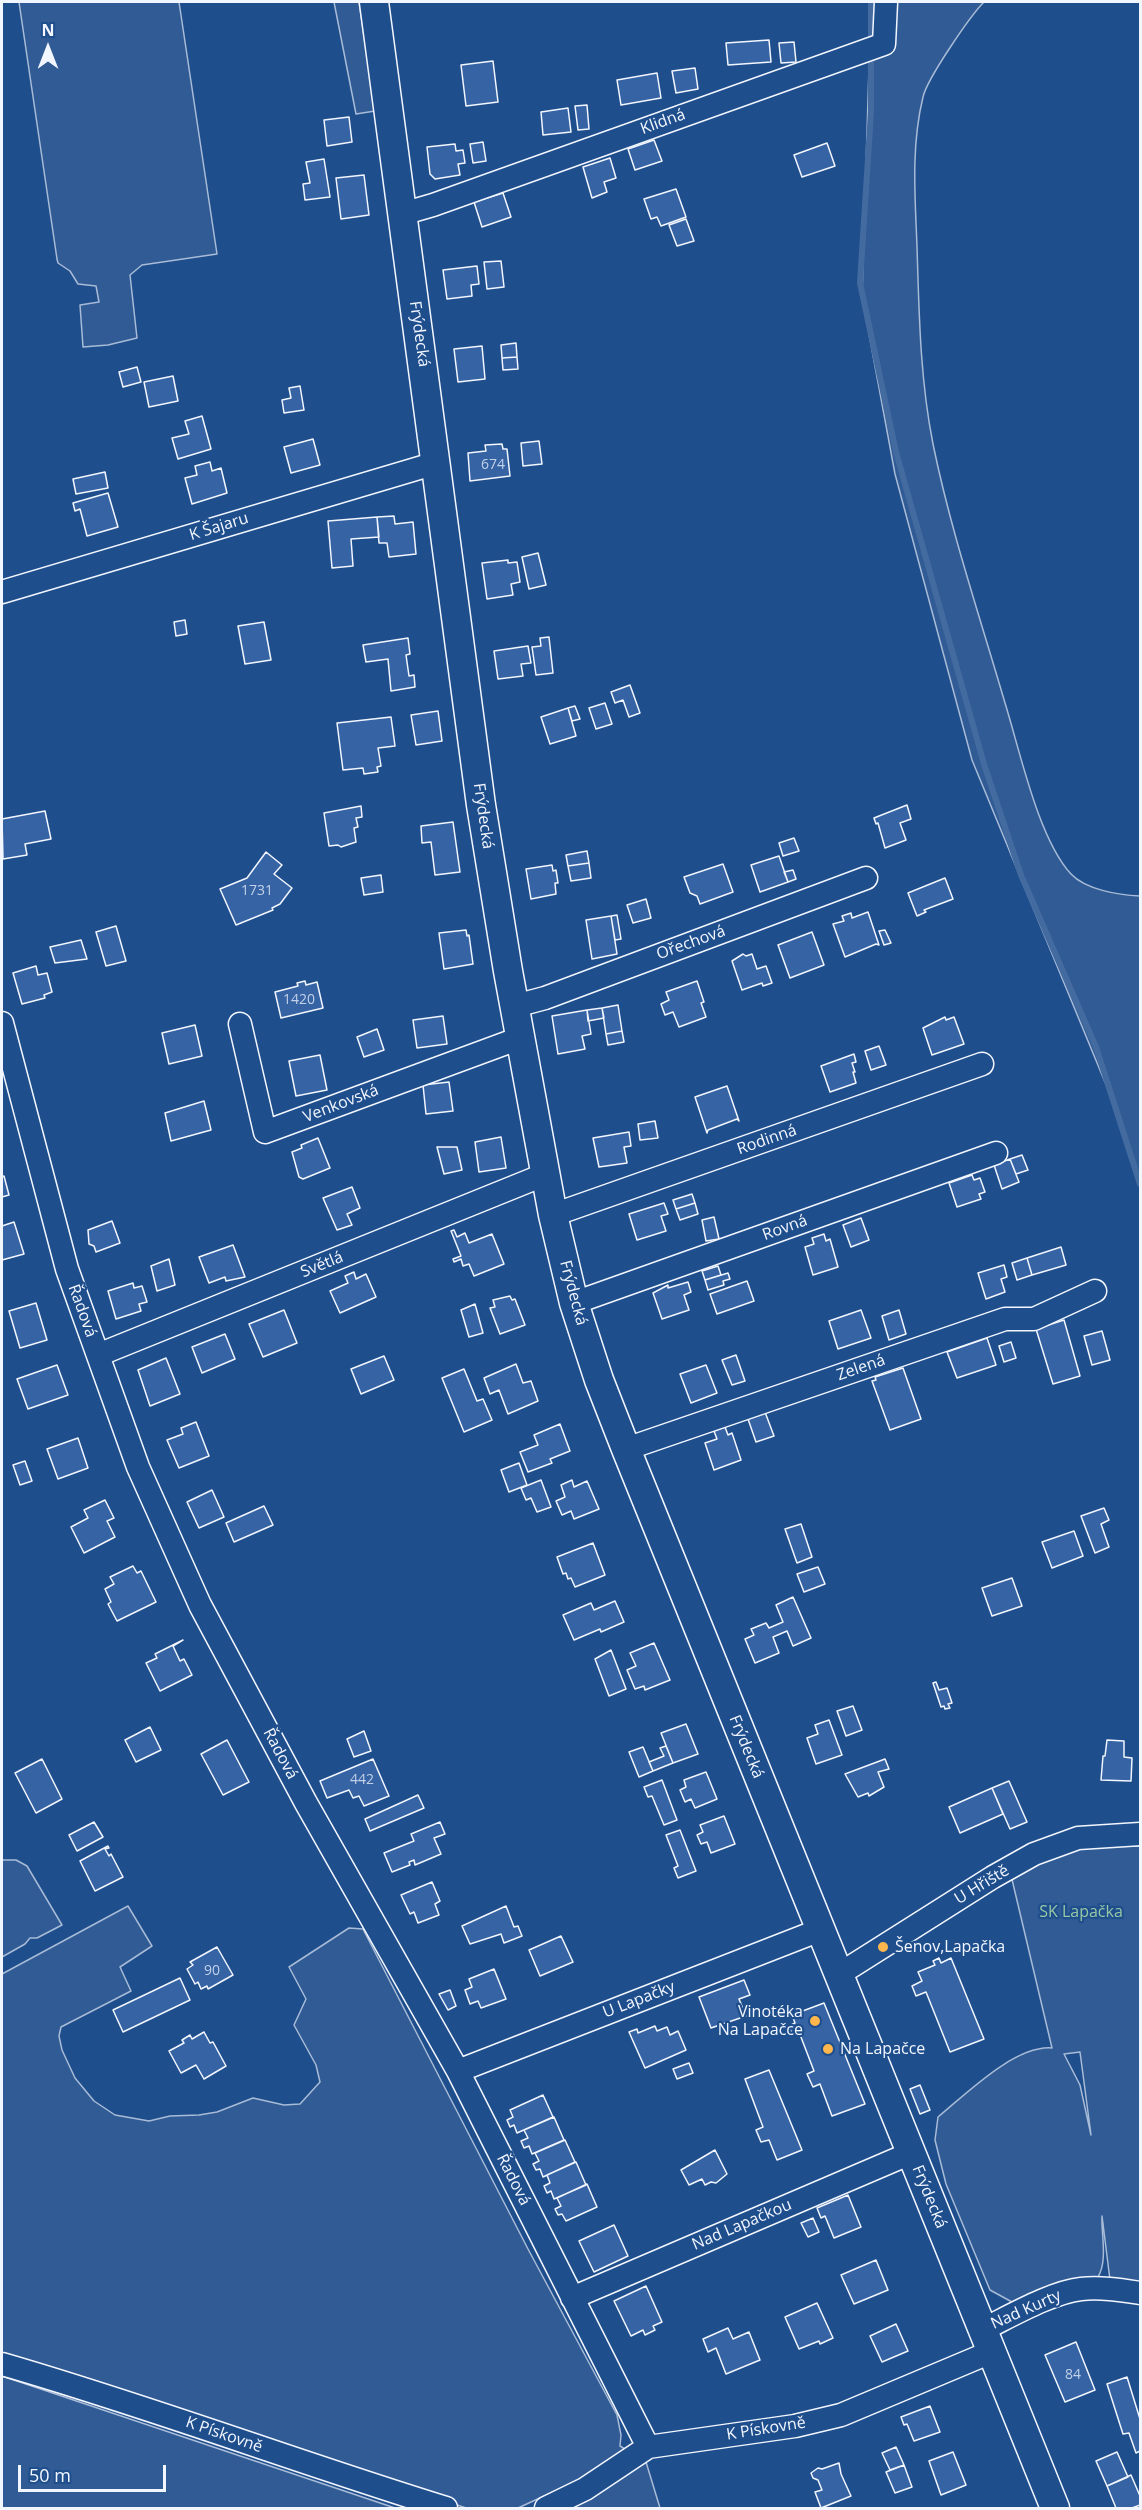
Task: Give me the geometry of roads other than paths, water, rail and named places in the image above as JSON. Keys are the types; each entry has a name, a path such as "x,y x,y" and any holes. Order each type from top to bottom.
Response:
{"main road":[{"name":"Frýdecká","path":"374,2 483,816 520,1038 553,1215 574,1303 626,1449 1055,2508"}],"street":[{"name":"Klidná","path":"402,214 433,205 884,44 886,2"},
{"name":"K Šajaru","path":"2,592 436,463"},
{"name":"Ořechová","path":"515,1006 556,994 866,878"},
{"name":"Řadová","path":"2,1023 68,1269 138,1467 200,1605 306,1803 458,2071 648,2447"},
{"name":"Venkovská","path":"240,1024 265,1132 520,1038"},
{"name":"Rodinná","path":"553,1215 982,1064"},
{"name":"Rovná","path":"574,1303 996,1153"},
{"name":"Světlá","path":"98,1355 546,1174"},
{"name":"Zelená","path":"626,1449 1005,1319 1034,1319 1095,1291"},
{"name":"U Hřiště","path":"838,1975 993,1877 1034,1854 1078,1838 1140,1834"},
{"name":"U Lapačky","path":"458,2071 820,1930"},
{"name":"Nad Lapačkou","path":"572,2298 911,2153"},
{"name":"Nad Kurty","path":"987,2341 1071,2291 1112,2289 1140,2294"},
{"name":"K Pískovně","path":"546,2508 585,2489 648,2447 795,2426 841,2415 987,2341"},
{"name":"K Pískovně","path":"2,2364 103,2393 359,2481 446,2508"}],"waterway":[{"path":"871,2 871,43"},
{"path":"871,54 871,112 860,283 896,452 984,764 1021,875 1096,1047 1140,1184"}],"place":[{"name":"Šenov,Lapačka","path":"883,1947"},
{"name":"Vinotéka Na Lapačce","path":"815,2021"},
{"name":"Na Lapačce","path":"828,2049"}],"park label":[{"name":"SK Lapačka","path":"1081,1912"}]}
